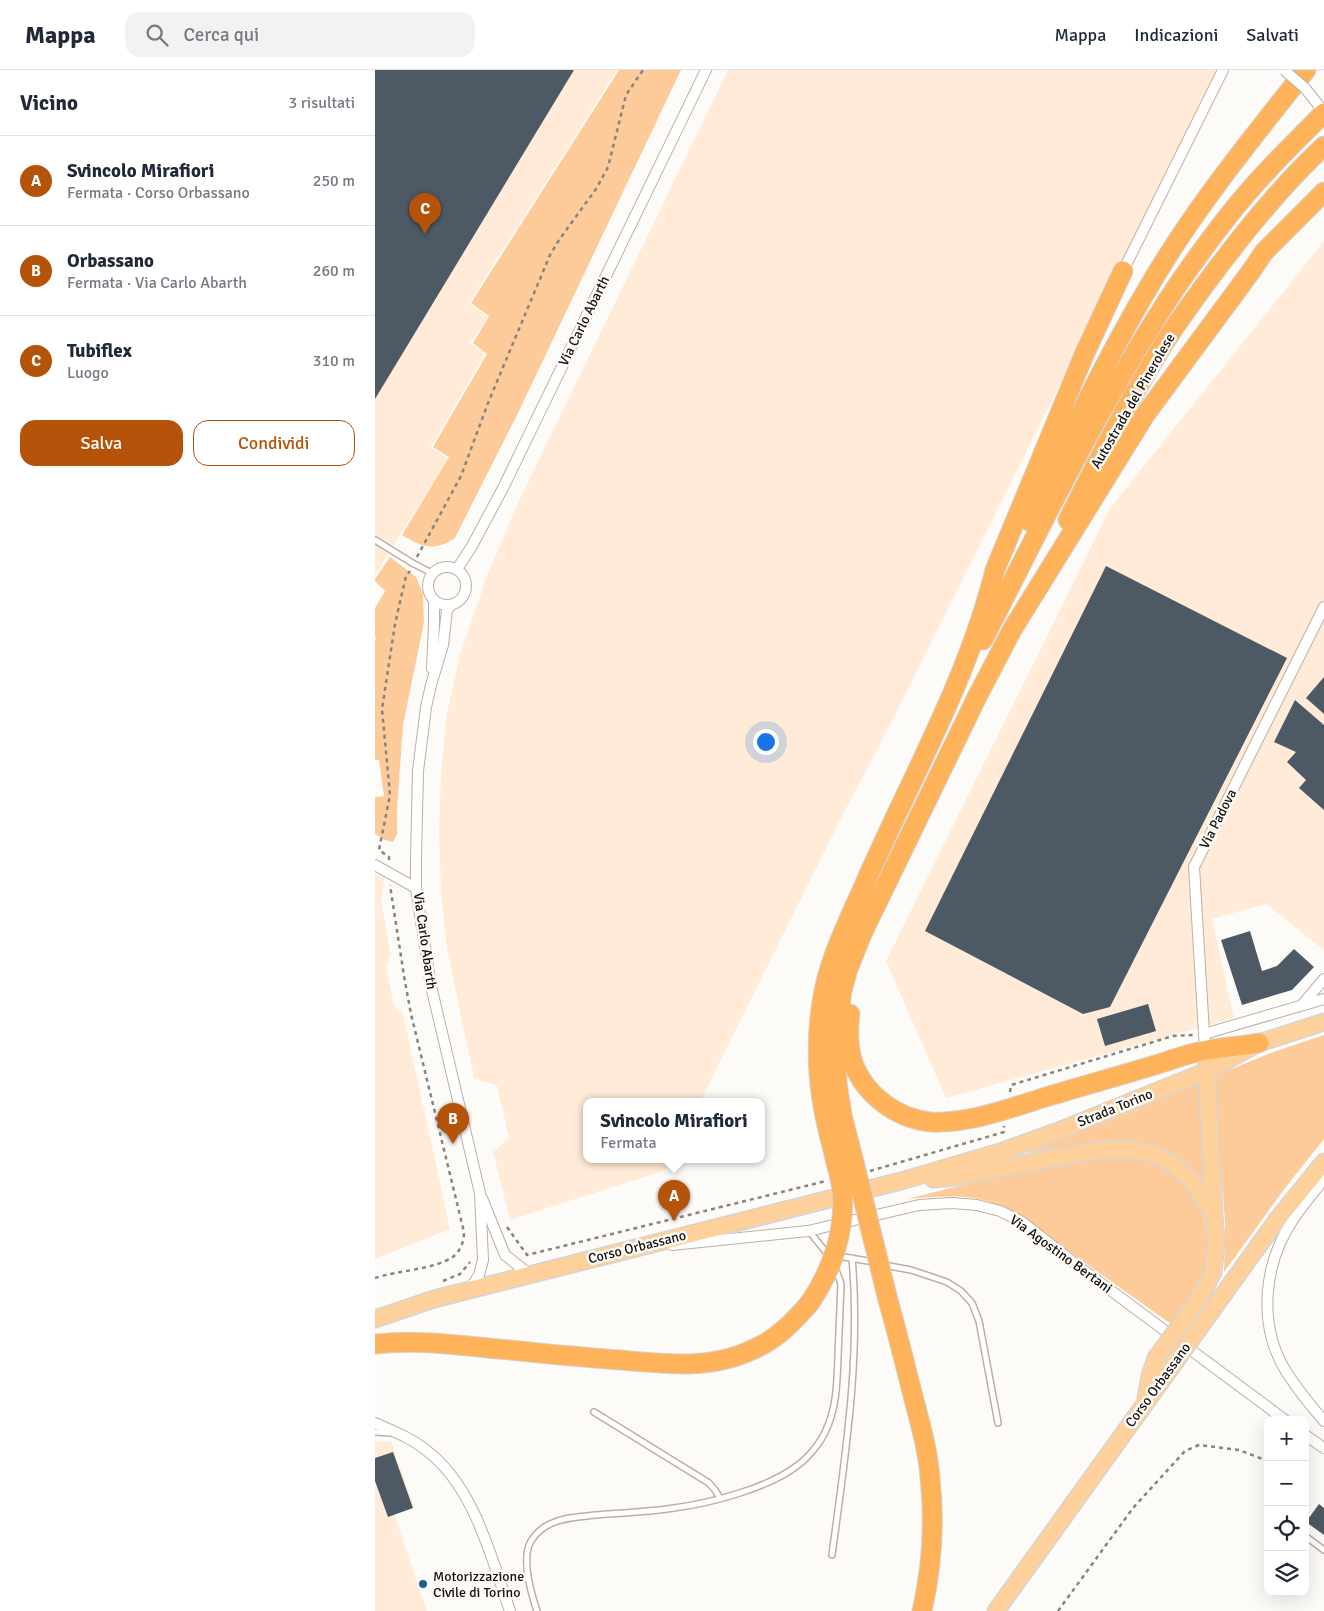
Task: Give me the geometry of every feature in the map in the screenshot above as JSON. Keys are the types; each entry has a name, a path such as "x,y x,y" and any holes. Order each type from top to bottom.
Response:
{"highway":[{"path":"989,596 1005,570 1115,346 1155,276 1226,172 1306,79"},
{"path":"956,687 979,649 1078,456 1137,350 1176,287 1230,214 1284,152 1324,112"},
{"name":"Autostrada del Pinerolese","path":"1012,630 1111,436 1137,387 1161,348 1217,268 1248,228 1324,146"},
{"path":"375,1344 409,1342 621,1360 699,1364 725,1360 760,1347 793,1323 809,1304 828,1272 840,1232 842,1190 846,1170 843,1115 836,1065 835,1034 842,991 848,969 862,934 1012,630 1145,415 1264,252 1324,192"},
{"path":"1252,270 1282,240 1324,207"},
{"path":"922,1611 932,1549 933,1512 930,1476 923,1434 888,1300 822,1101 818,1068 818,1037 822,1003 826,979 842,938 873,865 956,687 989,596 995,570 1084,355 1123,271"},
{"path":"941,771 907,867 870,945 853,996 849,1027 851,1053 858,1072 869,1090 886,1105 902,1114 923,1121 945,1122 995,1112 1205,1042 1259,1043"}],"main road":[{"name":"Strada Torino","path":"901,1181 1003,1151 1056,1132 1207,1071 1259,1043 1324,1022"},
{"path":"1145,1403 1150,1376 1156,1358 1186,1317 1213,1272 1216,1243 1205,1042"},
{"path":"901,1181 955,1177 1083,1152 1129,1149 1150,1153 1172,1163 1195,1186 1214,1216"},
{"name":"Corso Orbassano","path":"996,1611 1277,1220 1324,1162"},
{"name":"Corso Orbassano","path":"375,1319 434,1299 529,1274 901,1181"}],"street":[{"name":"Via Carlo Abarth","path":"529,1274 505,1255 480,1193 431,986 417,888 416,825 418,771 426,707 443,645 447,610 462,598 466,592 466,579 463,573 457,569 472,546 503,488 706,70"},
{"path":"1123,271 1223,70"},
{"path":"1284,70 1306,79"},
{"path":"1293,70 1306,79 1324,112"},
{"path":"432,573 441,567 457,569"},
{"name":"Via Carlo Abarth","path":"431,685 434,600 428,590 428,584 432,573"},
{"path":"434,600 445,605 451,605"},
{"name":"Via Padova","path":"1205,1042 1194,867 1324,607"},
{"path":"375,865 417,888"},
{"path":"1301,1005 1324,979"},
{"path":"1205,1042 1301,1005 1324,999"},
{"path":"1324,1179 1293,1219 1281,1240 1269,1276 1267,1316 1271,1338 1278,1357 1287,1373 1324,1421"},
{"name":"Via Carlo Abarth","path":"469,1290 479,1274 483,1260 480,1193"},
{"name":"Via Agostino Bertani","path":"621,1251 808,1231 919,1205 952,1203 977,1205 1000,1211 1022,1222 1280,1416"},
{"path":"375,1423 399,1433 427,1450 453,1476 465,1496 485,1540 510,1611"},
{"path":"1309,1438 1324,1448"}],"lane":[{"path":"375,540 413,564 432,573"},
{"path":"537,1611 527,1570 527,1554 530,1542 541,1530 550,1524 563,1519 584,1516 675,1508 720,1498 759,1486 788,1472 814,1448 826,1431 833,1412 836,1390 841,1284 838,1272 827,1254 808,1231"},
{"path":"827,1254 911,1270 947,1282 961,1291 972,1303 979,1321 998,1423"},
{"path":"832,1555 846,1452 851,1396 855,1291 852,1258"},
{"path":"594,1412 709,1483 720,1498"},
{"path":"375,1432 399,1433"},
{"path":"1309,1539 1324,1550"}],"path":[{"path":"375,1278 419,1269 449,1259 459,1250 464,1240 464,1232 411,1014 391,892 389,857 379,850 390,795 382,709 395,624 406,576 461,476 488,402 549,255 596,189 608,166 626,94 643,70"},
{"path":"1009,1093 1011,1085 1173,1036 1205,1042"},
{"path":"504,1223 527,1255 846,1170 1004,1132 1005,1120"},
{"path":"443,1280 460,1274 474,1257"},
{"path":"1057,1611 1133,1508 1185,1451 1199,1445 1239,1450 1264,1459"}],"shaded area":[{"path":"375,70 617,70 469,303 488,317 470,343 485,354 431,447 448,458 375,575"},
{"path":"619,70 681,70 518,413 455,538 441,545 422,545 402,535 449,457 433,447 487,354 473,343 489,316 471,303"},
{"path":"728,70 1217,70 702,1098 583,1098 583,1163 670,1163 666,1170 510,1220 493,1152 509,1138 497,1086 474,1078 447,949 441,894 439,832 441,773 447,713 460,655 486,579 516,507"},
{"path":"1324,241 1324,950 1266,904 1212,919 1234,1018 946,1098 886,961 1111,507"},
{"path":"390,557 416,577 423,594 424,622 403,725 397,834 393,842 375,834 375,797 384,796 379,760 375,760 375,608 385,591 375,579"},
{"path":"375,874 384,880 381,901 391,955 386,966 394,1005 403,1014 450,1229 375,1259"},
{"path":"1324,1035 1324,1139 1285,1188 1224,1272 1225,1222 1214,1076 1276,1051"},
{"path":"1201,1081 1205,1183 1185,1163 1171,1153 1155,1146 1137,1143 1099,1143 1024,1154 1136,1110"},
{"path":"1129,1156 1160,1165 1181,1180 1192,1193 1205,1221 1208,1236 1208,1252 1205,1268 1194,1294 1171,1324 1025,1220 1001,1206 981,1199 966,1197 907,1199 1045,1167 1101,1158"},
{"path":"391,1441 413,1504 393,1511 427,1611 375,1611 375,1442"}],"building":[{"path":"375,70 574,70 375,399"},
{"path":"1106,566 1287,658 1110,1007 1083,1014 925,931"},
{"path":"1324,677 1324,714 1306,698"},
{"path":"1295,700 1324,725 1324,810 1299,788 1306,780 1287,762 1296,752 1274,742"},
{"path":"1250,931 1262,971 1277,966 1294,949 1314,967 1292,990 1242,1005 1221,940"},
{"path":"1148,1004 1156,1031 1105,1046 1097,1019"},
{"path":"393,1452 413,1508 388,1517 375,1481 375,1458"},
{"path":"1319,1504 1324,1508 1324,1535 1309,1524 1309,1518"}],"place":[{"name":"Tubiflex","path":"425,234"},
{"name":"Orbassano","path":"453,1144"},
{"name":"Svincolo Mirafiori","path":"674,1221"},
{"name":"Motorizzazione Civile di Torino","path":"423,1584"}]}
